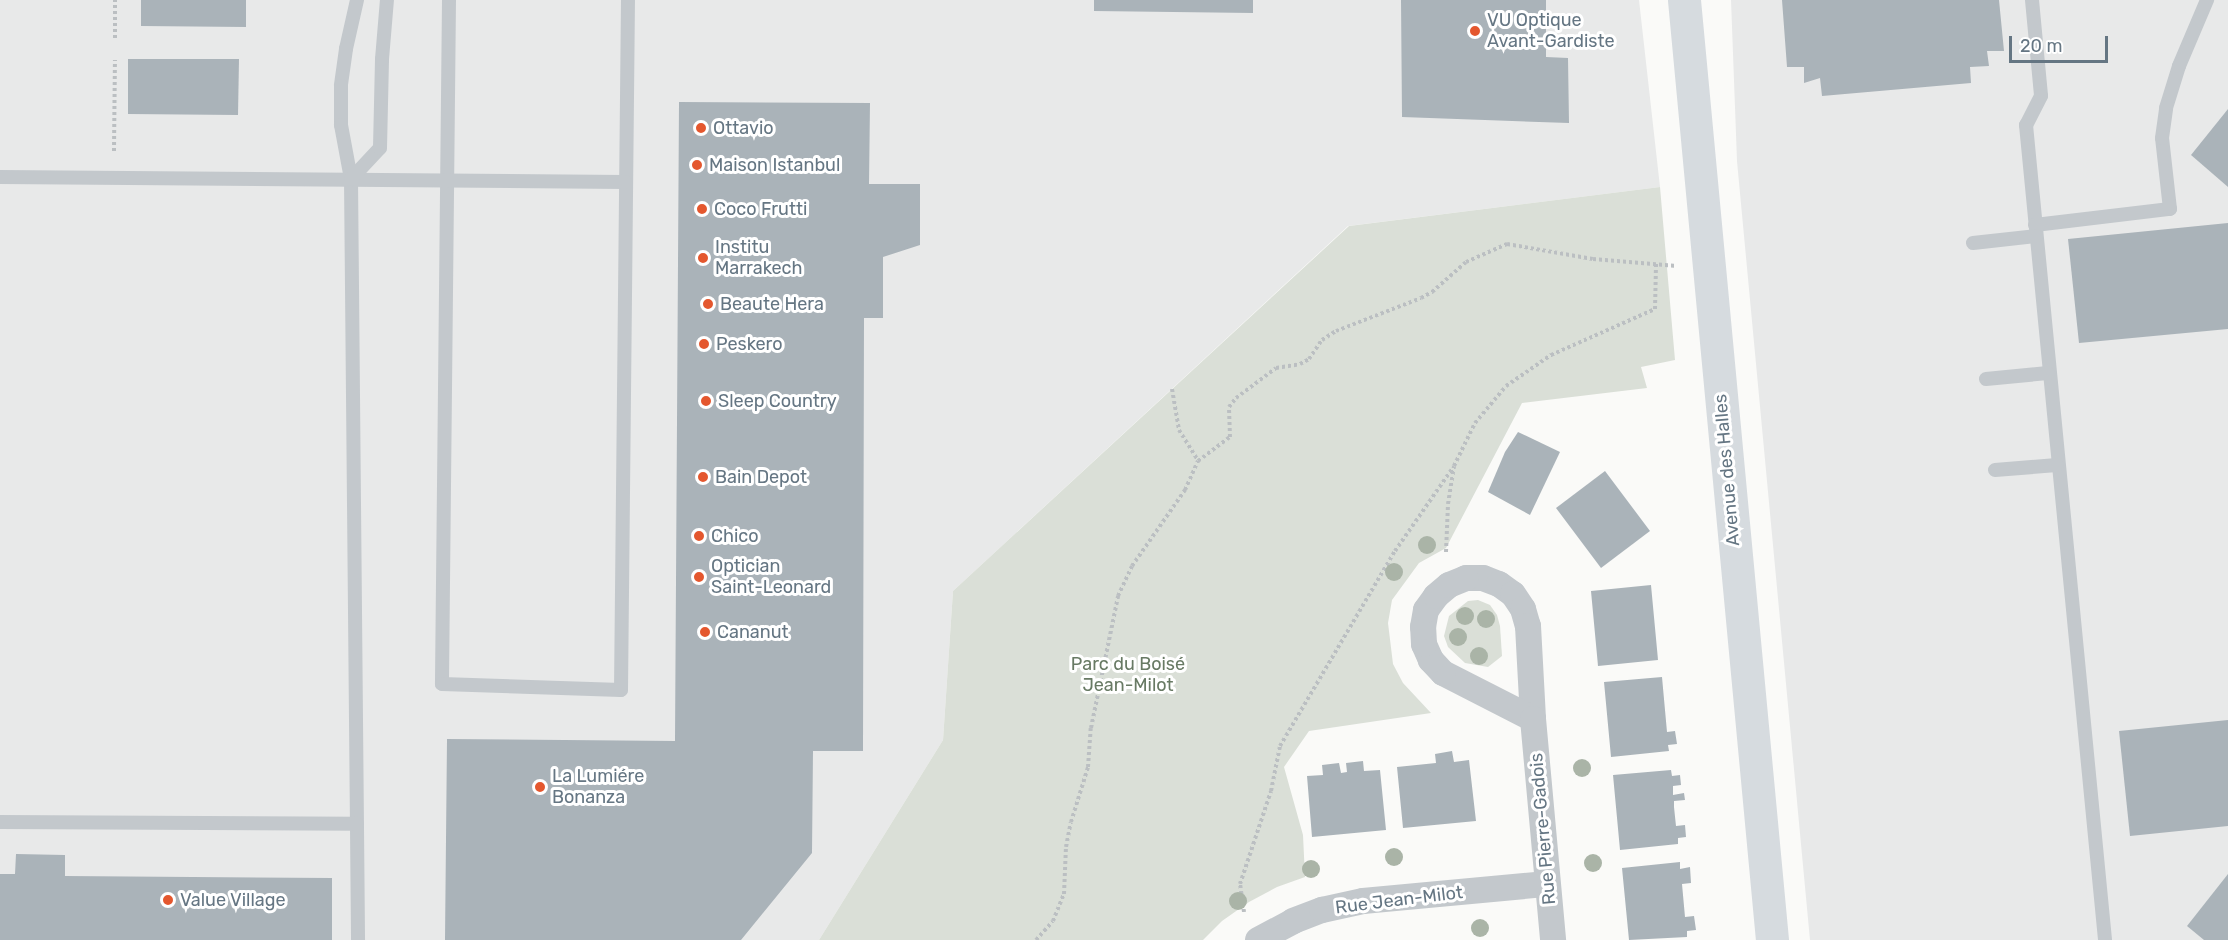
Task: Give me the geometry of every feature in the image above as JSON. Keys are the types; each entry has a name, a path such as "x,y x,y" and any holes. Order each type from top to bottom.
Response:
{"street":[{"name":"Avenue des Halles","path":"1684,0 1707,269 1772,940"},
{"name":"Rue Pierre-Gadois","path":"1533,719 1443,673 1431,660 1424,644 1423,627 1426,610 1436,596 1449,585 1474,578 1499,584 1513,594 1523,609 1528,626 1533,719 1553,940"},
{"name":"Rue Jean-Milot","path":"1258,940 1293,921 1322,910 1363,901 1548,884"}],"lane":[{"path":"357,0 346,49 341,87 341,125 351,179 358,940"},
{"path":"351,179 380,148 382,59 387,0"},
{"path":"449,0 442,684 621,690 628,0"},
{"path":"2032,0 2040,96 2026,124 2104,940"},
{"path":"1974,243 2170,209 2162,138 2166,108 2179,66 2207,0"},
{"path":"0,177 625,182"},
{"path":"1986,379 2048,373"},
{"path":"1995,470 2057,465"},
{"path":"0,822 357,824"}],"path":[{"path":"115,0 115,38"},
{"path":"114,151 115,60"},
{"path":"1036,940 1053,921 1064,894 1066,847 1071,822 1088,767 1091,728 1118,596 1132,566 1185,490 1197,461 1230,437 1229,407 1236,398 1276,368 1300,364 1309,359 1322,340 1350,324 1376,317 1432,292 1466,262 1507,244 1593,259 1707,269"},
{"path":"1244,912 1240,884 1271,791 1280,746 1395,551 1454,466 1474,423 1506,386 1551,355 1655,309 1656,264"},
{"path":"1172,389 1179,430 1197,461"},
{"path":"1446,552 1448,504 1454,466"}],"shaded area":[{"path":"0,0 1639,0 1660,187 1348,226 953,591 943,740 819,940 0,940"},
{"path":"1731,0 2228,0 2228,940 1810,940 1737,161"}],"green space":[{"name":"Parc du Boisé Jean-Milot","path":"1660,187 1675,360 1641,367 1647,388 1522,403 1446,548 1419,563 1392,600 1388,623 1393,664 1403,683 1431,713 1309,731 1284,767 1303,835 1305,877 1277,887 1249,902 1222,921 1203,940 819,940 943,740 953,591 1349,226"},
{"path":"1478,600 1490,605 1497,615 1500,626 1502,656 1488,667 1465,663 1448,647 1444,636 1449,616 1468,601"}],"building":[{"path":"141,0 246,0 246,27 141,26"},
{"path":"1094,0 1253,0 1253,13 1094,11"},
{"path":"1401,0 1546,0 1546,57 1568,58 1569,123 1402,117"},
{"path":"1782,0 1999,0 2004,51 1987,51 1989,66 1970,67 1971,83 1822,96 1820,78 1804,83 1804,67 1787,67"},
{"path":"128,59 239,59 238,115 128,114"},
{"path":"679,102 870,103 869,184 920,184 920,245 883,257 883,318 864,318 863,751 813,751 812,853 741,940 445,940 447,739 675,741"},
{"path":"2228,109 2228,187 2191,155"},
{"path":"2228,223 2228,329 2079,343 2068,239"},
{"path":"1518,432 1560,452 1530,515 1488,492 1505,452"},
{"path":"1605,471 1650,531 1601,568 1556,508"},
{"path":"1651,585 1658,660 1598,666 1591,591"},
{"path":"1662,677 1667,732 1675,731 1677,744 1668,745 1669,751 1611,757 1604,682"},
{"path":"2228,720 2228,826 2130,836 2119,731"},
{"path":"1452,751 1454,762 1469,760 1476,821 1403,828 1397,767 1436,763 1435,754"},
{"path":"1363,761 1364,771 1380,770 1386,830 1312,837 1307,776 1323,775 1322,765 1339,763 1341,773 1347,772 1346,763"},
{"path":"1671,770 1672,776 1680,775 1681,785 1673,786 1673,795 1684,793 1685,800 1674,801 1674,807 1676,826 1685,825 1686,837 1678,838 1678,844 1620,850 1613,775"},
{"path":"16,854 65,855 65,876 332,878 332,940 0,940 0,874 15,874"},
{"path":"1680,862 1680,869 1690,867 1691,883 1682,884 1685,917 1694,916 1696,930 1687,931 1687,937 1629,940 1622,868"},
{"path":"2228,874 2228,940 2204,940 2187,926"}],"place":[{"name":"VU Optique Avant-Gardiste","path":"1475,31"},
{"name":"Ottavio","path":"701,128"},
{"name":"Maison Istanbul","path":"697,165"},
{"name":"Coco Frutti","path":"702,209"},
{"name":"Institu Marrakech","path":"703,258"},
{"name":"Beaute Hera","path":"708,304"},
{"name":"Peskero","path":"704,344"},
{"name":"Sleep Country","path":"706,401"},
{"name":"Bain Depot","path":"703,477"},
{"name":"Chico","path":"699,536"},
{"name":"Optician Saint-Leonard","path":"699,577"},
{"name":"Cananut","path":"705,632"},
{"name":"La Lumiére Bonanza","path":"540,787"},
{"name":"Value Village","path":"168,900"}]}
